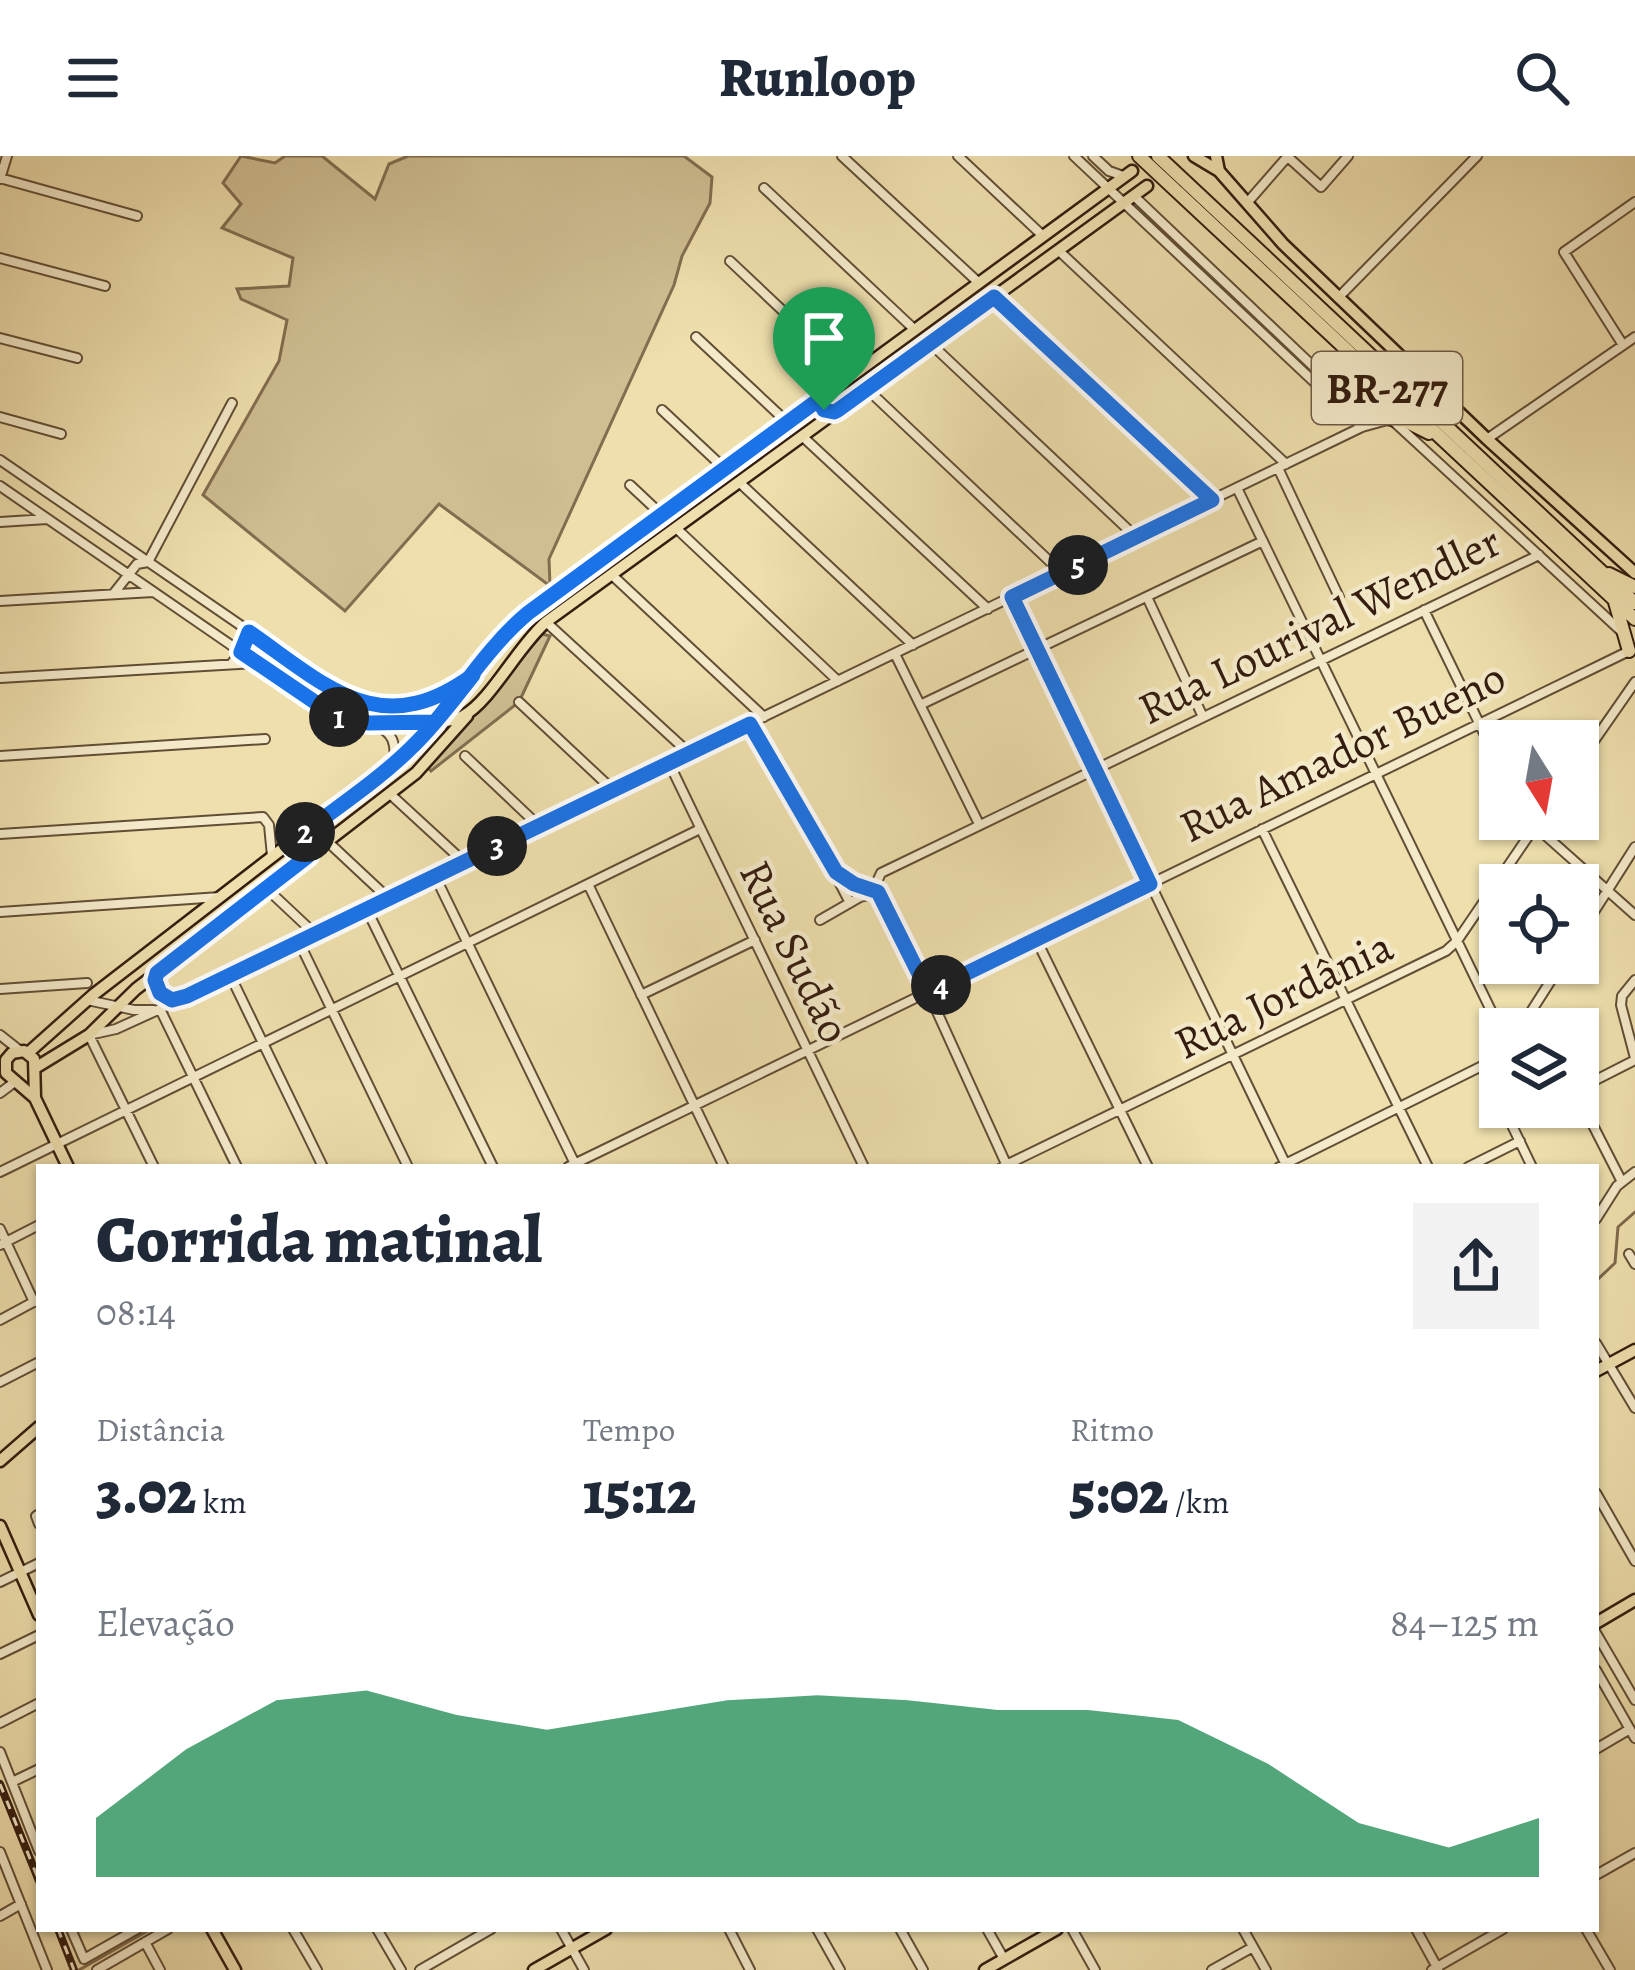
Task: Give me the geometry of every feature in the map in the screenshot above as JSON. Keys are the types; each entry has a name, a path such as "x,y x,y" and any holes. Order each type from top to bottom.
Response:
{"highway":[{"name":"BR-277","path":"1139,156 1635,619"},
{"name":"BR-277","path":"1158,156 1635,603"},
{"path":"1391,419 1409,423 1448,445"},
{"path":"1598,569 1635,586"},
{"path":"1615,601 1632,654"}],"main road":[{"name":"BR-277","path":"1214,156 1219,171 1283,244 1487,439"},
{"name":"BR-277","path":"1187,158 1219,171"},
{"path":"67,1164 35,1098 8,1076 2,1063 11,1053 24,1052 199,905 220,897 394,763 435,722 518,621 1128,174"},
{"path":"16,1081 26,1080 89,1035 157,973 426,764 546,622 1147,186"},
{"path":"1027,248 1025,260 1035,265 1041,262"},
{"path":"1005,264 1018,271 1016,281"},
{"path":"825,395 824,410 838,410"},
{"path":"800,414 812,413 817,420 814,428"},
{"path":"1487,439 1635,573"},
{"path":"640,531 644,544 654,544"},
{"path":"622,544 634,550 633,559"},
{"path":"435,722 456,720 473,709"},
{"path":"296,839 294,849 308,856"},
{"path":"272,857 283,857 288,872"},
{"path":"157,973 160,993 179,1000"},
{"path":"24,1052 34,1059 35,1098"},
{"path":"1599,1370 1635,1350"},
{"path":"0,1461 36,1430"},
{"path":"0,1526 36,1608"},
{"path":"1599,1621 1635,1600"},
{"path":"214,1932 235,1970"},
{"path":"534,1970 601,1932"},
{"path":"985,1970 1052,1932"}],"street":[{"path":"7,156 0,179 137,215"},
{"path":"842,156 979,283"},
{"path":"958,156 1043,236"},
{"path":"1074,156 1108,189 1128,199 1362,428"},
{"path":"1093,156 1109,171 1128,174"},
{"path":"1246,204 1288,156 1321,187 1348,156"},
{"path":"1338,298 1477,156"},
{"path":"764,188 915,330"},
{"path":"1623,345 1564,252 1635,202"},
{"path":"1058,250 1282,466 1339,597"},
{"path":"0,258 105,286"},
{"path":"730,261 852,376"},
{"path":"994,297 1212,500"},
{"path":"696,337 788,423"},
{"path":"1487,439 1635,337"},
{"path":"0,338 77,358"},
{"path":"930,343 1136,537"},
{"path":"867,389 1062,572"},
{"path":"148,562 232,404"},
{"path":"662,410 724,469"},
{"path":"0,417 62,434"},
{"path":"152,1164 89,1035 116,1030 160,1010 1362,428 1391,419 1624,634"},
{"path":"802,436 988,609"},
{"path":"0,460 336,692 372,705 396,706 435,699 473,675"},
{"path":"739,482 914,645"},
{"path":"630,485 662,515"},
{"path":"0,486 331,713 353,722 435,722"},
{"path":"1237,488 1490,1008"},
{"path":"0,522 48,519"},
{"path":"676,528 838,681"},
{"path":"920,705 1263,541"},
{"name":"Rua Lourival Wendler","path":"820,920 878,892 881,873 1538,555"},
{"path":"114,593 137,564 148,562"},
{"path":"612,575 764,717"},
{"path":"0,601 153,592"},
{"path":"1012,597 1283,1164"},
{"path":"1147,597 1203,717"},
{"path":"1424,610 1479,724"},
{"path":"546,622 689,753"},
{"path":"231,664 249,632"},
{"path":"213,665 221,657 222,639"},
{"path":"895,653 980,825"},
{"name":"Rua Amador Bueno","path":"1488,720 1632,654"},
{"path":"0,679 258,663"},
{"path":"1599,734 1635,682"},
{"path":"519,702 613,790"},
{"path":"369,723 392,736 394,763"},
{"path":"750,724 850,903"},
{"name":"Rua Amador Bueno","path":"577,1164 1479,724"},
{"path":"0,756 265,739"},
{"path":"465,756 539,826"},
{"name":"Rua Sudão","path":"669,763 863,1164"},
{"path":"389,793 464,862"},
{"path":"0,834 263,817 269,825 272,857"},
{"path":"0,1172 700,829"},
{"path":"1262,829 1426,1164"},
{"name":"Rua Jordânia","path":"1009,1164 1447,951 1522,840"},
{"path":"1553,840 1635,915"},
{"path":"327,841 388,899"},
{"path":"1599,904 1635,847"},
{"path":"831,866 841,878 878,892 1004,1164"},
{"path":"435,876 572,1164"},
{"path":"588,884 723,1164"},
{"path":"266,888 315,934"},
{"path":"0,911 199,905"},
{"path":"367,909 492,1164"},
{"path":"1036,939 1147,1164"},
{"path":"641,994 754,940"},
{"path":"299,942 407,1164"},
{"path":"230,976 322,1164"},
{"path":"1599,1080 1635,1059 1621,1005 1635,980"},
{"path":"0,989 87,983"},
{"path":"87,1000 160,1010"},
{"path":"160,1010 236,1164"},
{"path":"0,1035 24,1052"},
{"path":"1288,1164 1479,1069"},
{"path":"0,1093 16,1081"},
{"path":"1514,1128 1531,1164"},
{"path":"1596,1128 1622,1182"},
{"path":"1474,1164 1520,1141"},
{"path":"1599,1215 1635,1172"},
{"path":"3,1244 36,1227"},
{"path":"0,1229 3,1244 36,1300 0,1320"},
{"path":"1629,1254 1635,1264"},
{"path":"1599,1348 1635,1408"},
{"path":"0,1382 36,1364"},
{"path":"1599,1498 1635,1561"},
{"path":"0,1582 36,1565"},
{"path":"0,1654 36,1636"},
{"path":"1599,1638 1635,1700"},
{"path":"1599,1675 1633,1734 1599,1748"},
{"path":"0,1723 36,1705"},
{"path":"0,1752 36,1843"},
{"path":"12,1782 36,1770"},
{"path":"0,1852 46,1970"},
{"path":"1599,1873 1635,1853"},
{"path":"0,1916 21,1904"},
{"path":"72,1932 84,1959 132,1932"},
{"path":"97,1970 163,1932"},
{"path":"295,1932 317,1970"},
{"path":"382,1932 401,1970"},
{"path":"420,1970 486,1932"},
{"path":"563,1932 584,1970"},
{"path":"731,1932 750,1970"},
{"path":"819,1932 840,1970"},
{"path":"902,1932 923,1970"},
{"path":"988,1932 1004,1959"},
{"path":"1074,1932 1096,1970"},
{"path":"1245,1932 1266,1970"},
{"path":"1418,1932 1436,1969 1498,1932"},
{"path":"1588,1932 1610,1970"},
{"path":"145,1942 160,1970"},
{"path":"1212,1970 1253,1947"}],"shaded area":[{"path":"241,156 275,163 285,156 322,156 375,199 389,164 408,156 684,156 712,177 710,203 682,256 674,285 549,559 550,586 439,504 345,611 203,495 279,361 287,320 241,299 237,289 289,286 293,258 222,228 241,204 223,183"},
{"path":"542,634 550,636 519,702 431,771 428,768"}],"waterway":[{"path":"1599,1278 1615,1263 1618,1227 1635,1212"},
{"path":"79,1970 146,1932"}],"railway":[{"path":"0,1784 36,1874"},
{"path":"59,1932 74,1970"}],"route":[{"path":"824,410 825,395 528,613 435,722 369,723 336,716 241,652 249,632 345,698 372,705 435,699 473,675 435,722 425,734 408,752 296,839 297,854 308,856 157,973 160,993 179,1000 750,724 836,872 878,892 928,992 1150,884 1012,597 1212,500 994,297 838,410 824,410"}]}
